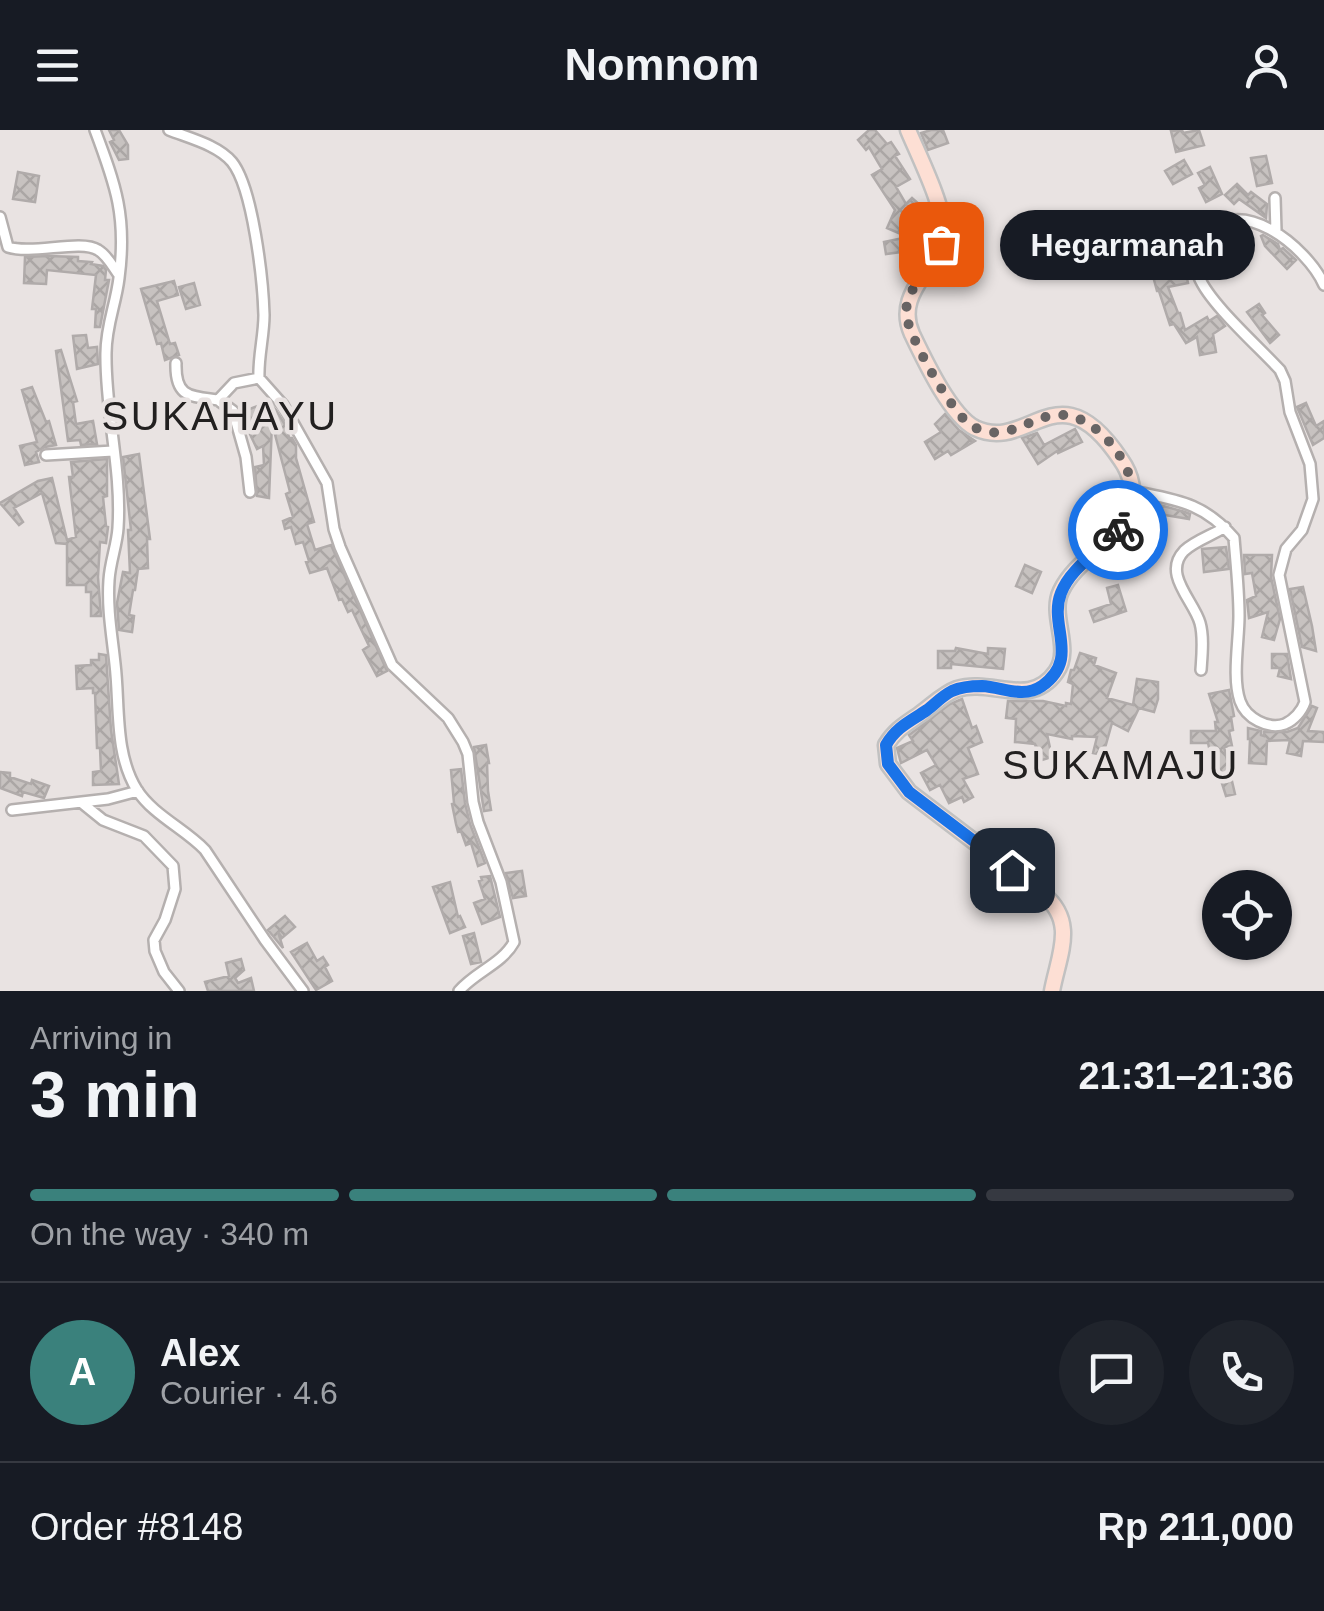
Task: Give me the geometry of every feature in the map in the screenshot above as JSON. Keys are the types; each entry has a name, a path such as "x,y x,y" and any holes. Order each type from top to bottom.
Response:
{"main road":[{"path":"908,130 943,222 938,251 909,298 907,321 946,397 968,423 988,432 1012,430 1054,415 1086,422 1118,455 1133,491 1121,526 1062,589 1058,605 1061,663 1048,681 1028,692 979,686 955,690 900,727 886,745 888,764 909,792 1057,908 1063,931 1052,991"}],"street":[{"path":"95,130 116,186 122,253 106,352 119,494 118,532 109,574 108,624 115,662 120,744 138,792 206,850 302,991"},
{"path":"169,130 222,153 240,175 258,246 264,315 260,378 283,406 327,482 340,547 392,665 448,718 468,754 473,802 501,882 514,942 508,952 460,991"},
{"path":"1275,198 1276,230"},
{"path":"0,217 8,247 20,250 90,246 104,255 120,275"},
{"path":"1133,491 1190,503 1234,538 1241,704 1247,714 1260,722 1284,724 1302,710 1305,702 1279,575 1286,549 1302,530 1313,499 1310,464 1290,412 1280,370 1211,297 1198,274 1197,254 1201,243 1216,227 1244,220 1276,230 1318,272 1324,285"},
{"path":"176,363 176,382 181,390 201,399 218,400 233,410 246,456 250,492"},
{"path":"218,400 234,382 260,378"},
{"path":"46,456 113,451"},
{"path":"1201,670 1200,622 1178,578 1178,563 1186,549 1225,528"},
{"path":"12,810 108,800 138,792"},
{"path":"82,802 104,820 144,836 172,866 174,889 154,940 164,972 179,991"}],"building":[{"path":"109,130 119,130 128,145 128,159 119,160"},
{"path":"869,130 875,130 887,144 891,142 899,154 895,156 910,179 896,187 906,204 912,198 930,214 920,226 924,249 886,254 884,242 908,237 887,228 895,210 872,175 882,169 869,147 866,150 858,140"},
{"path":"943,130 948,143 928,150 921,133"},
{"path":"1199,130 1204,145 1176,152 1171,131"},
{"path":"1266,156 1272,183 1257,186 1251,158"},
{"path":"1184,160 1192,174 1173,184 1165,171"},
{"path":"1210,167 1222,194 1206,202 1199,188 1205,185 1198,173"},
{"path":"18,172 39,176 35,202 13,199"},
{"path":"1237,184 1248,195 1251,192 1267,204 1266,218 1239,199 1234,204 1225,195"},
{"path":"1263,235 1296,260 1287,269 1265,246"},
{"path":"25,257 78,257 78,261 92,262 106,270 105,280 109,280 100,327 95,327 96,309 92,309 96,275 47,270 46,284 24,283"},
{"path":"1185,269 1188,283 1168,287 1185,330 1207,317 1209,321 1217,316 1225,326 1213,334 1216,352 1200,355 1197,337 1186,343 1174,324 1170,325 1157,291 1153,276"},
{"path":"174,281 178,295 157,301 170,344 175,343 179,355 165,360 141,289"},
{"path":"194,283 200,305 186,309 179,287"},
{"path":"1259,304 1265,313 1262,315 1279,335 1270,343 1247,312"},
{"path":"86,335 88,348 97,347 98,364 77,369 73,336"},
{"path":"61,350 77,401 73,402 76,424 93,421 97,444 68,441 56,351"},
{"path":"32,387 56,445 36,452 39,462 25,465 20,446 37,442 22,390"},
{"path":"265,400 276,410 296,445 314,522 307,524 315,550 331,545 387,671 377,676 363,650 369,646 352,610 348,612 339,600 327,568 310,573 303,542 296,544 291,527 285,529 283,521 293,517 286,494 290,492 272,423 269,498 257,496 255,467 264,465 263,446 257,449 249,432 255,429 247,410 266,403"},
{"path":"1306,403 1316,426 1324,421 1324,438 1313,445 1297,407"},
{"path":"945,414 975,441 935,459 925,442 941,432 935,424"},
{"path":"1075,429 1082,442 1057,451 1038,464 1022,438 1037,433 1044,445"},
{"path":"139,454 150,539 148,568 138,569 133,590 129,615 134,616 132,632 119,630 117,603 123,572 130,573 131,530 123,457"},
{"path":"107,459 107,496 103,497 108,527 106,543 100,542 98,577 101,616 91,616 91,592 86,592 86,585 67,585 67,544 56,543 42,493 14,508 23,522 19,525 0,503 38,481 52,478 67,540 76,537 71,462"},
{"path":"1149,502 1190,514 1189,519 1147,512"},
{"path":"1226,547 1229,569 1204,572 1202,549"},
{"path":"1244,555 1272,555 1271,577 1280,619 1274,640 1262,637 1268,612 1249,618 1247,600 1256,596 1252,573 1245,574"},
{"path":"1025,565 1041,572 1032,593 1016,586"},
{"path":"1118,585 1126,611 1094,622 1090,611 1111,604 1107,588"},
{"path":"1303,587 1316,651 1302,647 1290,589"},
{"path":"956,648 988,654 988,648 1005,649 1003,669 951,664 951,668 938,668 938,651"},
{"path":"1080,653 1096,658 1094,665 1116,673 1107,698 1133,705 1137,679 1158,682 1154,712 1139,708 1128,731 1112,723 1103,755 1093,753 1097,737 1072,739 1047,734 1052,757 1039,761 1035,744 1015,742 1016,719 1006,718 1008,701 1071,704 1073,684 1068,682"},
{"path":"99,654 106,655 119,784 93,785 93,772 101,771 95,693 93,688 77,689 76,666 91,665 91,660 99,660"},
{"path":"1272,654 1287,654 1291,679 1278,676 1280,668 1272,668"},
{"path":"1229,690 1234,716 1233,730 1229,731 1232,746 1224,747 1235,794 1226,796 1220,777 1216,778 1208,743 1191,743 1191,731 1216,731 1218,722 1209,694"},
{"path":"962,699 972,728 976,726 982,742 968,748 978,774 963,779 973,797 949,803 940,785 930,790 921,773 936,765 927,750 901,763 897,748 913,741 909,735"},
{"path":"1312,706 1317,708 1308,731 1324,732 1324,742 1303,741 1301,756 1287,753 1290,740 1267,741 1266,764 1249,763 1248,728 1261,731 1264,736 1264,732 1287,732 1298,728"},
{"path":"486,745 491,810 484,811 474,747"},
{"path":"461,769 470,824 485,863 478,866 471,843 466,845 461,831 458,832 452,804 451,770"},
{"path":"0,772 31,784 32,780 49,786 44,798 0,788"},
{"path":"522,871 526,896 513,898 506,873"},
{"path":"490,876 500,917 482,924 474,903 485,899 479,881"},
{"path":"450,882 458,917 465,927 450,933 433,887"},
{"path":"285,916 295,927 282,938 278,932 283,948 268,930"},
{"path":"474,933 481,962 471,964 463,936"},
{"path":"307,943 317,961 323,957 332,981 316,990 291,952"},
{"path":"241,959 244,970 235,978 238,983 251,978 254,991 208,991 205,982 229,976 226,963"}],"way so far":[{"path":"941,244 913,288 906,311 912,334 946,397 968,423 988,432 1012,430 1054,415 1077,418 1098,431 1125,466 1133,491 1128,514 1118,530"}],"place":[{"name":"Hegarmanah","path":"941,244"}],"district":[{"name":"SUKAHAYU","path":"220,416"},
{"name":"SUKAMAJU","path":"1121,765"}],"route":[{"path":"1012,870 909,792 888,764 886,745 900,727 955,690 979,686 1028,692 1048,681 1061,663 1058,605 1062,589 1118,530"}]}
